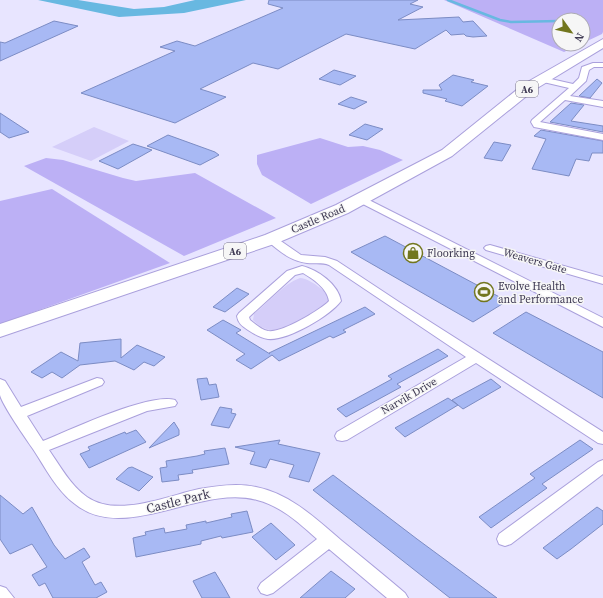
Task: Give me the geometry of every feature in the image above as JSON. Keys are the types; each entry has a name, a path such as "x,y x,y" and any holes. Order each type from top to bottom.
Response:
{"main road":[{"name":"Castle Road","path":"0,332 270,239 321,219 447,153 506,104 542,79 603,43"}],"street":[{"path":"603,65 585,69 583,79 535,122 567,131 603,137"},
{"path":"542,79 574,87"},
{"path":"564,97 603,104"},
{"path":"361,199 603,323"},
{"path":"270,239 307,265 334,294 335,301 330,308 297,326 274,334 263,333 244,321 244,314 272,292 289,275 307,265 325,260 333,263 395,305 603,439"},
{"name":"Weavers Gate","path":"490,248 603,281"},
{"name":"Narvik Drive","path":"342,436 476,357"},
{"path":"18,414 97,382"},
{"name":"Castle Park","path":"0,384 40,448 72,492 82,501 96,508 117,511 140,510 212,492 226,490 248,491 266,495 285,504 399,598"},
{"path":"40,448 145,406 170,403"},
{"path":"505,539 603,466"},
{"path":"266,588 328,540"},
{"path":"0,593 5,598"}],"shaded area":[{"path":"444,0 603,0 603,32 591,39 591,12 551,12 551,46"},
{"path":"94,127 129,141 91,161 52,147"},
{"path":"320,138 348,147 363,146 380,150 403,160 311,204 262,175 257,164 257,155"},
{"path":"46,158 63,160 136,181 195,173 276,218 184,256 24,166"},
{"path":"52,189 170,263 0,324 0,201"},
{"path":"300,278 313,283 322,289 332,299 325,308 277,331 264,328 253,320 254,314 276,294"}],"water":[{"path":"38,0 78,0 134,9 164,7 195,0 246,0 184,13 119,17"}],"building":[{"path":"269,0 418,0 410,4 423,7 398,20 459,17 463,22 473,21 487,36 473,37 466,36 464,34 451,35 446,30 415,49 346,34 278,69 253,63 200,89 226,97 175,123 81,93 175,51 160,47 177,41 195,46 283,8 268,4"},
{"path":"54,21 78,26 0,61 0,42 5,43"},
{"path":"334,70 356,76 340,85 319,79"},
{"path":"453,75 474,80 471,82 488,86 462,106 445,101 447,99 423,93 423,90 442,90 439,85"},
{"path":"597,79 602,83 590,98 579,96"},
{"path":"351,97 367,102 354,109 338,104"},
{"path":"571,103 584,105 571,121 603,126 603,132 550,122"},
{"path":"0,113 29,132 9,138 0,132"},
{"path":"365,124 383,129 367,140 349,135"},
{"path":"541,130 603,141 603,153 592,153 589,161 576,159 569,176 532,169 546,139 534,136"},
{"path":"168,135 215,152 219,155 200,165 147,146"},
{"path":"494,142 511,145 502,161 484,158"},
{"path":"133,144 152,150 118,169 99,161"},
{"path":"385,236 507,301 473,322 351,252"},
{"path":"237,288 249,294 225,312 213,307"},
{"path":"365,307 375,314 343,330 346,332 333,338 330,336 279,361 272,355 251,369 236,360 245,354 207,330 223,320 241,330 236,333 270,354 269,353"},
{"path":"526,312 603,352 603,398 493,333"},
{"path":"121,339 121,358 137,345 165,357 154,366 144,362 134,370 115,361 80,365 62,378 52,372 42,378 31,372 61,352 78,361 80,343"},
{"path":"438,349 448,356 397,384 401,387 346,417 337,409 392,379 388,376"},
{"path":"207,378 209,385 216,384 219,397 201,400 197,379"},
{"path":"491,379 501,387 463,409 452,400"},
{"path":"448,398 458,405 405,437 395,428"},
{"path":"220,407 232,409 231,413 236,414 229,428 211,425"},
{"path":"174,422 179,430 179,435 149,448"},
{"path":"136,430 146,442 89,468 80,454 90,450 88,447 125,432 126,434"},
{"path":"280,440 278,444 320,453 309,482 289,477 294,465 270,459 266,468 250,464 255,452 235,447"},
{"path":"580,440 593,449 542,484 547,488 491,528 479,517 535,478 530,474"},
{"path":"225,448 229,464 192,470 193,473 178,475 179,480 162,482 160,468 167,467 166,461 197,456 205,454 204,451"},
{"path":"132,467 153,477 139,491 116,479 128,468"},
{"path":"333,475 497,598 450,598 313,490"},
{"path":"0,495 23,514 32,507 54,545 65,559 84,548 90,557 82,562 95,585 101,582 107,592 96,598 53,598 45,583 39,586 32,575 47,567 32,544 10,554 0,539"},
{"path":"597,507 603,511 603,524 571,549 557,559 543,548"},
{"path":"247,511 253,532 222,538 221,536 201,541 201,544 136,557 133,538 146,535 145,532 164,528 165,533 187,529 186,525 206,521 206,523 232,517 231,514"},
{"path":"271,523 295,545 276,560 252,537"},
{"path":"331,571 355,589 345,598 300,598"},
{"path":"215,572 230,598 202,598 193,581"}],"waterway":[{"path":"448,0 500,20 511,22 551,21"}],"place":[{"name":"Floorking","path":"413,253"},
{"name":"Evolve Health and Performance","path":"484,292"}]}
